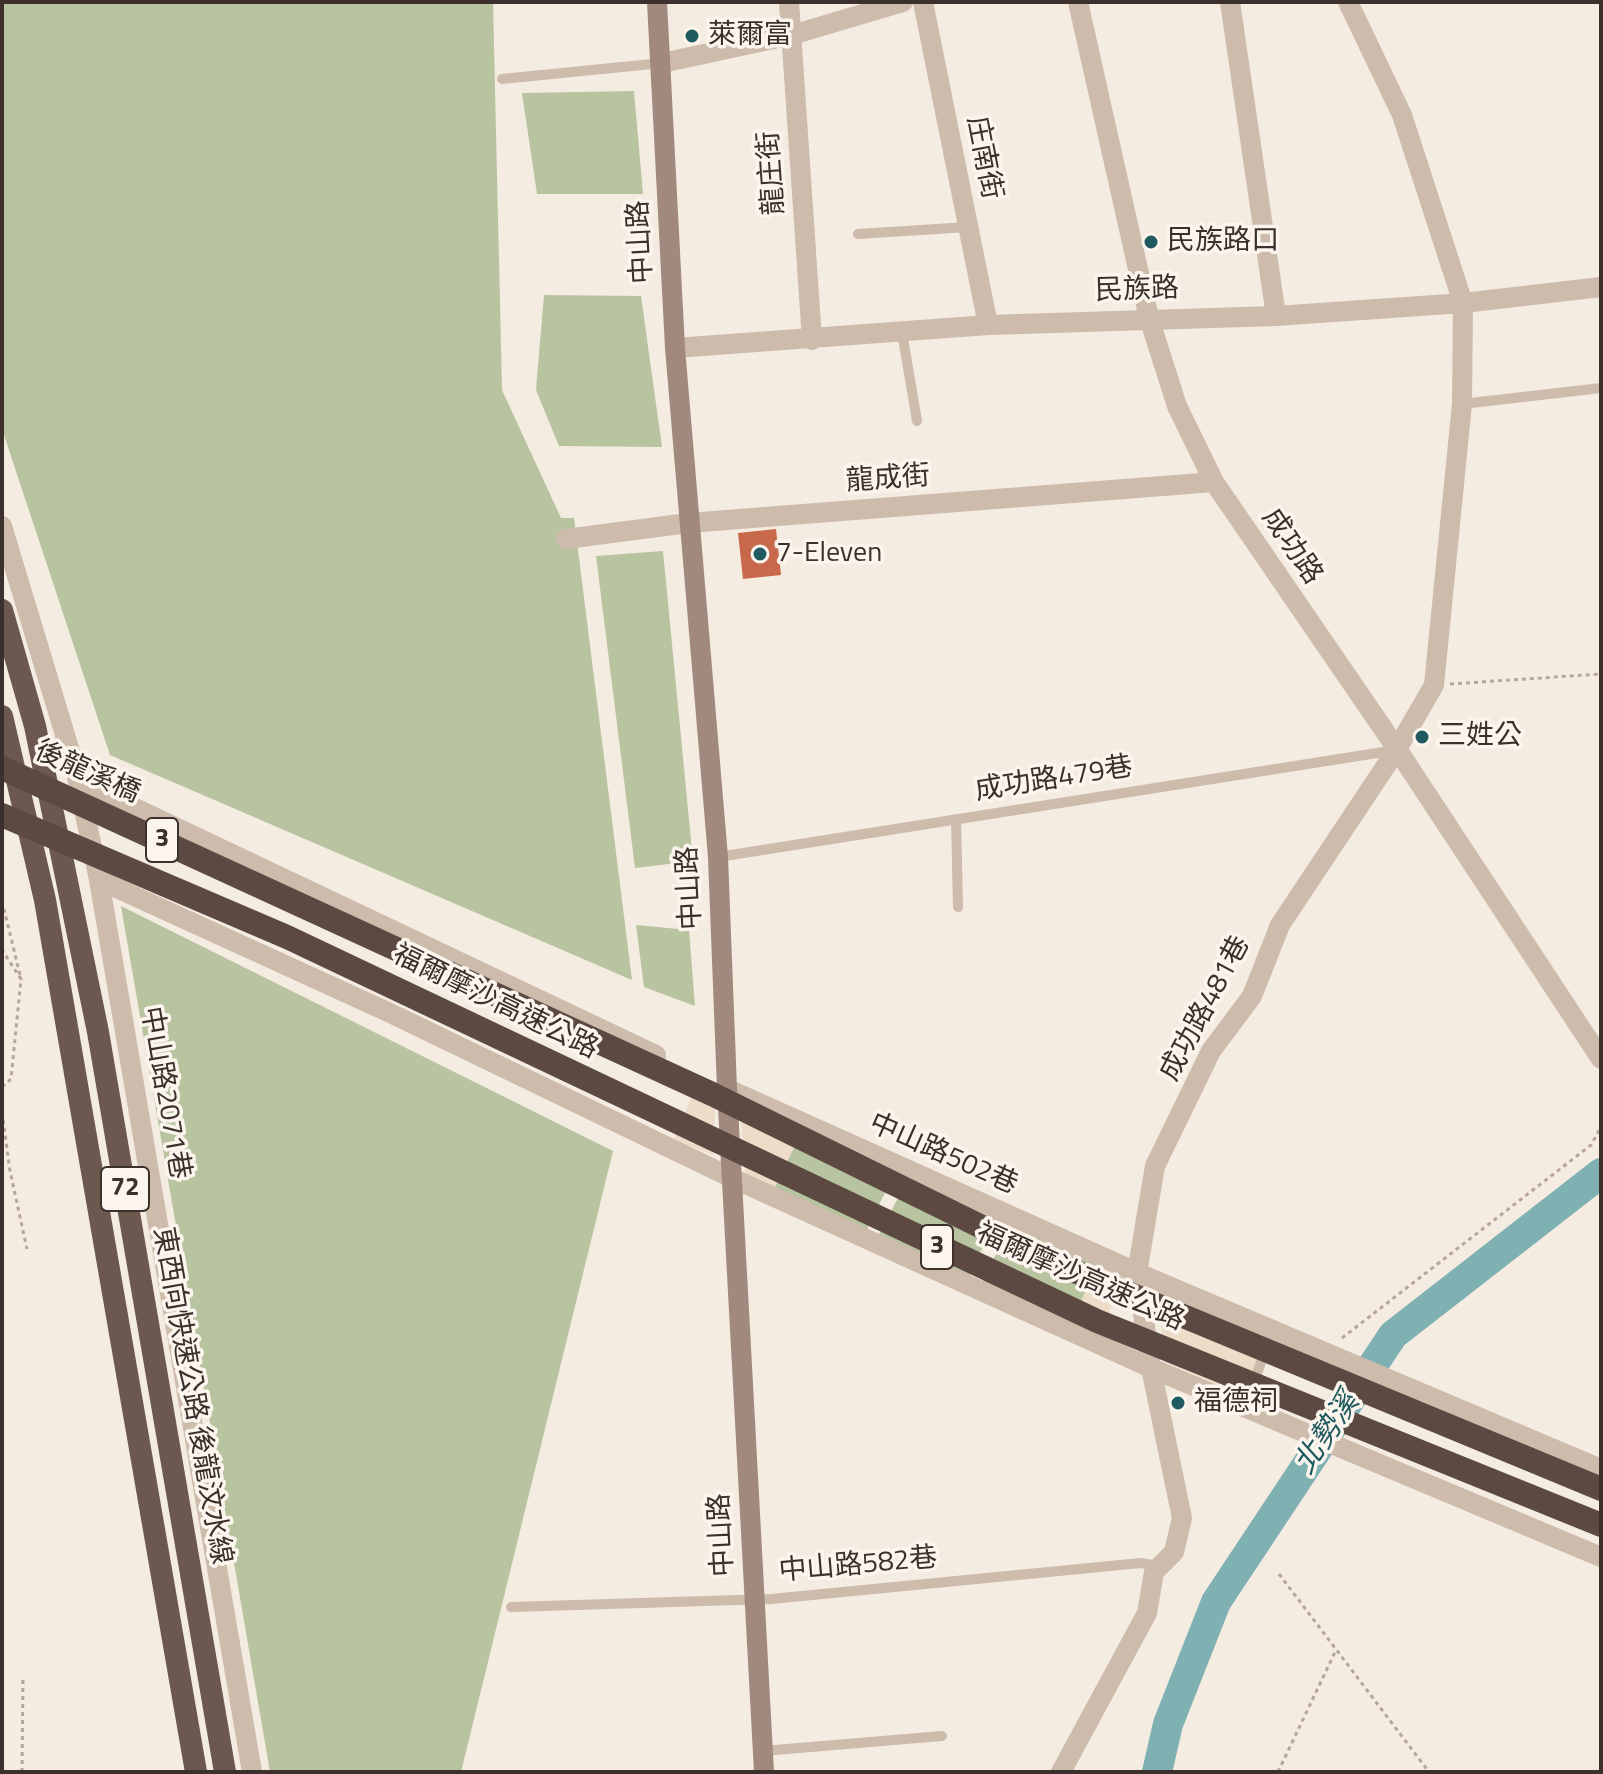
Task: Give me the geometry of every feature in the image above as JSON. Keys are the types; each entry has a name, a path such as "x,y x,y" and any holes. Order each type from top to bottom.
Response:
{"highway":[{"name":"東西向快速公路 後龍汶水線","path":"2,610 35,726 98,1032 225,1772"},
{"name":"東西向快速公路 後龍汶水線","path":"2,716 45,900 196,1772"},
{"name":"後龍溪橋","path":"2,768 323,912"},
{"name":"福爾摩沙高速公路","path":"2,815 287,937 1097,1321 1601,1525"},
{"name":"福爾摩沙高速公路","path":"323,912 712,1094 1055,1263 1601,1489"}],"main road":[{"name":"中山路","path":"657,2 675,348 718,857 727,1089 764,1772"}],"street":[{"name":"龍庄街","path":"789,2 812,340"},
{"path":"662,63 792,35 903,2"},
{"name":"庄南街","path":"923,2 988,325"},
{"name":"成功路","path":"1078,2 1149,318 1177,406 1214,482 1397,749 1601,1059"},
{"path":"1230,2 1276,316"},
{"path":"1348,2 1402,115 1463,303 1462,404 1434,685"},
{"name":"民族路","path":"675,348 988,325 1276,316 1463,303 1601,287"},
{"name":"龍成街","path":"566,539 688,523 1214,482"},
{"name":"中山路2071巷","path":"2,526 78,781 99,880 252,1772"},
{"name":"成功路481巷","path":"1061,1772 1147,1613 1154,1572 1174,1552 1182,1518 1151,1368 1140,1271 1155,1166 1211,1051 1252,996 1280,925 1397,749 1434,685"},
{"name":"中山路502巷","path":"78,781 727,1089 1601,1469"},
{"path":"99,880 376,1006 732,1178 1151,1368 1517,1525 1601,1557"}],"lane":[{"path":"502,79 662,63"},
{"path":"858,234 968,227"},
{"path":"902,332 917,421"},
{"path":"1462,404 1601,388"},
{"name":"成功路479巷","path":"718,857 1397,749"},
{"path":"956,819 958,907"},
{"path":"1140,1271 1274,1322 1241,1421"},
{"name":"中山路582巷","path":"511,1607 754,1599 1141,1563 1161,1567"},
{"path":"763,1751 942,1736"}],"path":[{"path":"1434,685 1601,674"},
{"path":"2,901 21,979 11,1079 2,1087"},
{"path":"2,950 21,979"},
{"path":"2,1112 10,1171 27,1249"},
{"path":"1340,1339 1591,1145 1601,1127"},
{"path":"1279,1574 1429,1772"},
{"path":"1278,1772 1336,1650"},
{"path":"22,1772 23,1679"}],"green space":[{"path":"2,2 493,2 502,390 561,518 574,518 632,980 110,755 2,429"},
{"path":"634,91 643,194 537,194 522,93"},
{"path":"544,295 641,296 662,447 559,446 536,390"},
{"path":"663,551 693,861 635,868 596,556"},
{"path":"121,906 613,1151 461,1772 270,1772"},
{"path":"636,925 689,930 695,1006 644,987"},
{"path":"803,1128 894,1174 866,1232 773,1191"},
{"path":"907,1181 995,1220 968,1280 877,1238"},
{"path":"1011,1224 1098,1263 1070,1326 981,1284"}],"shaded area":[{"path":"698,1080 716,1089 713,1155 674,1140"},
{"path":"740,1100 803,1128 773,1191 745,1174"},
{"path":"1098,1263 1123,1274 1100,1336 1070,1326"},
{"path":"1158,1294 1268,1343 1248,1398 1165,1362"}],"building":[{"name":"7-Eleven","path":"776,529 781,575 743,579 738,533"}],"waterway":[{"name":"北勢溪","path":"1157,1772 1168,1724 1216,1602 1393,1335 1601,1173"}],"place":[{"name":"萊爾富","path":"692,36"},
{"name":"民族路口","path":"1151,242"},
{"name":"7-Eleven","path":"760,554"},
{"name":"三姓公","path":"1422,737"},
{"name":"福德祠","path":"1178,1403"}]}
